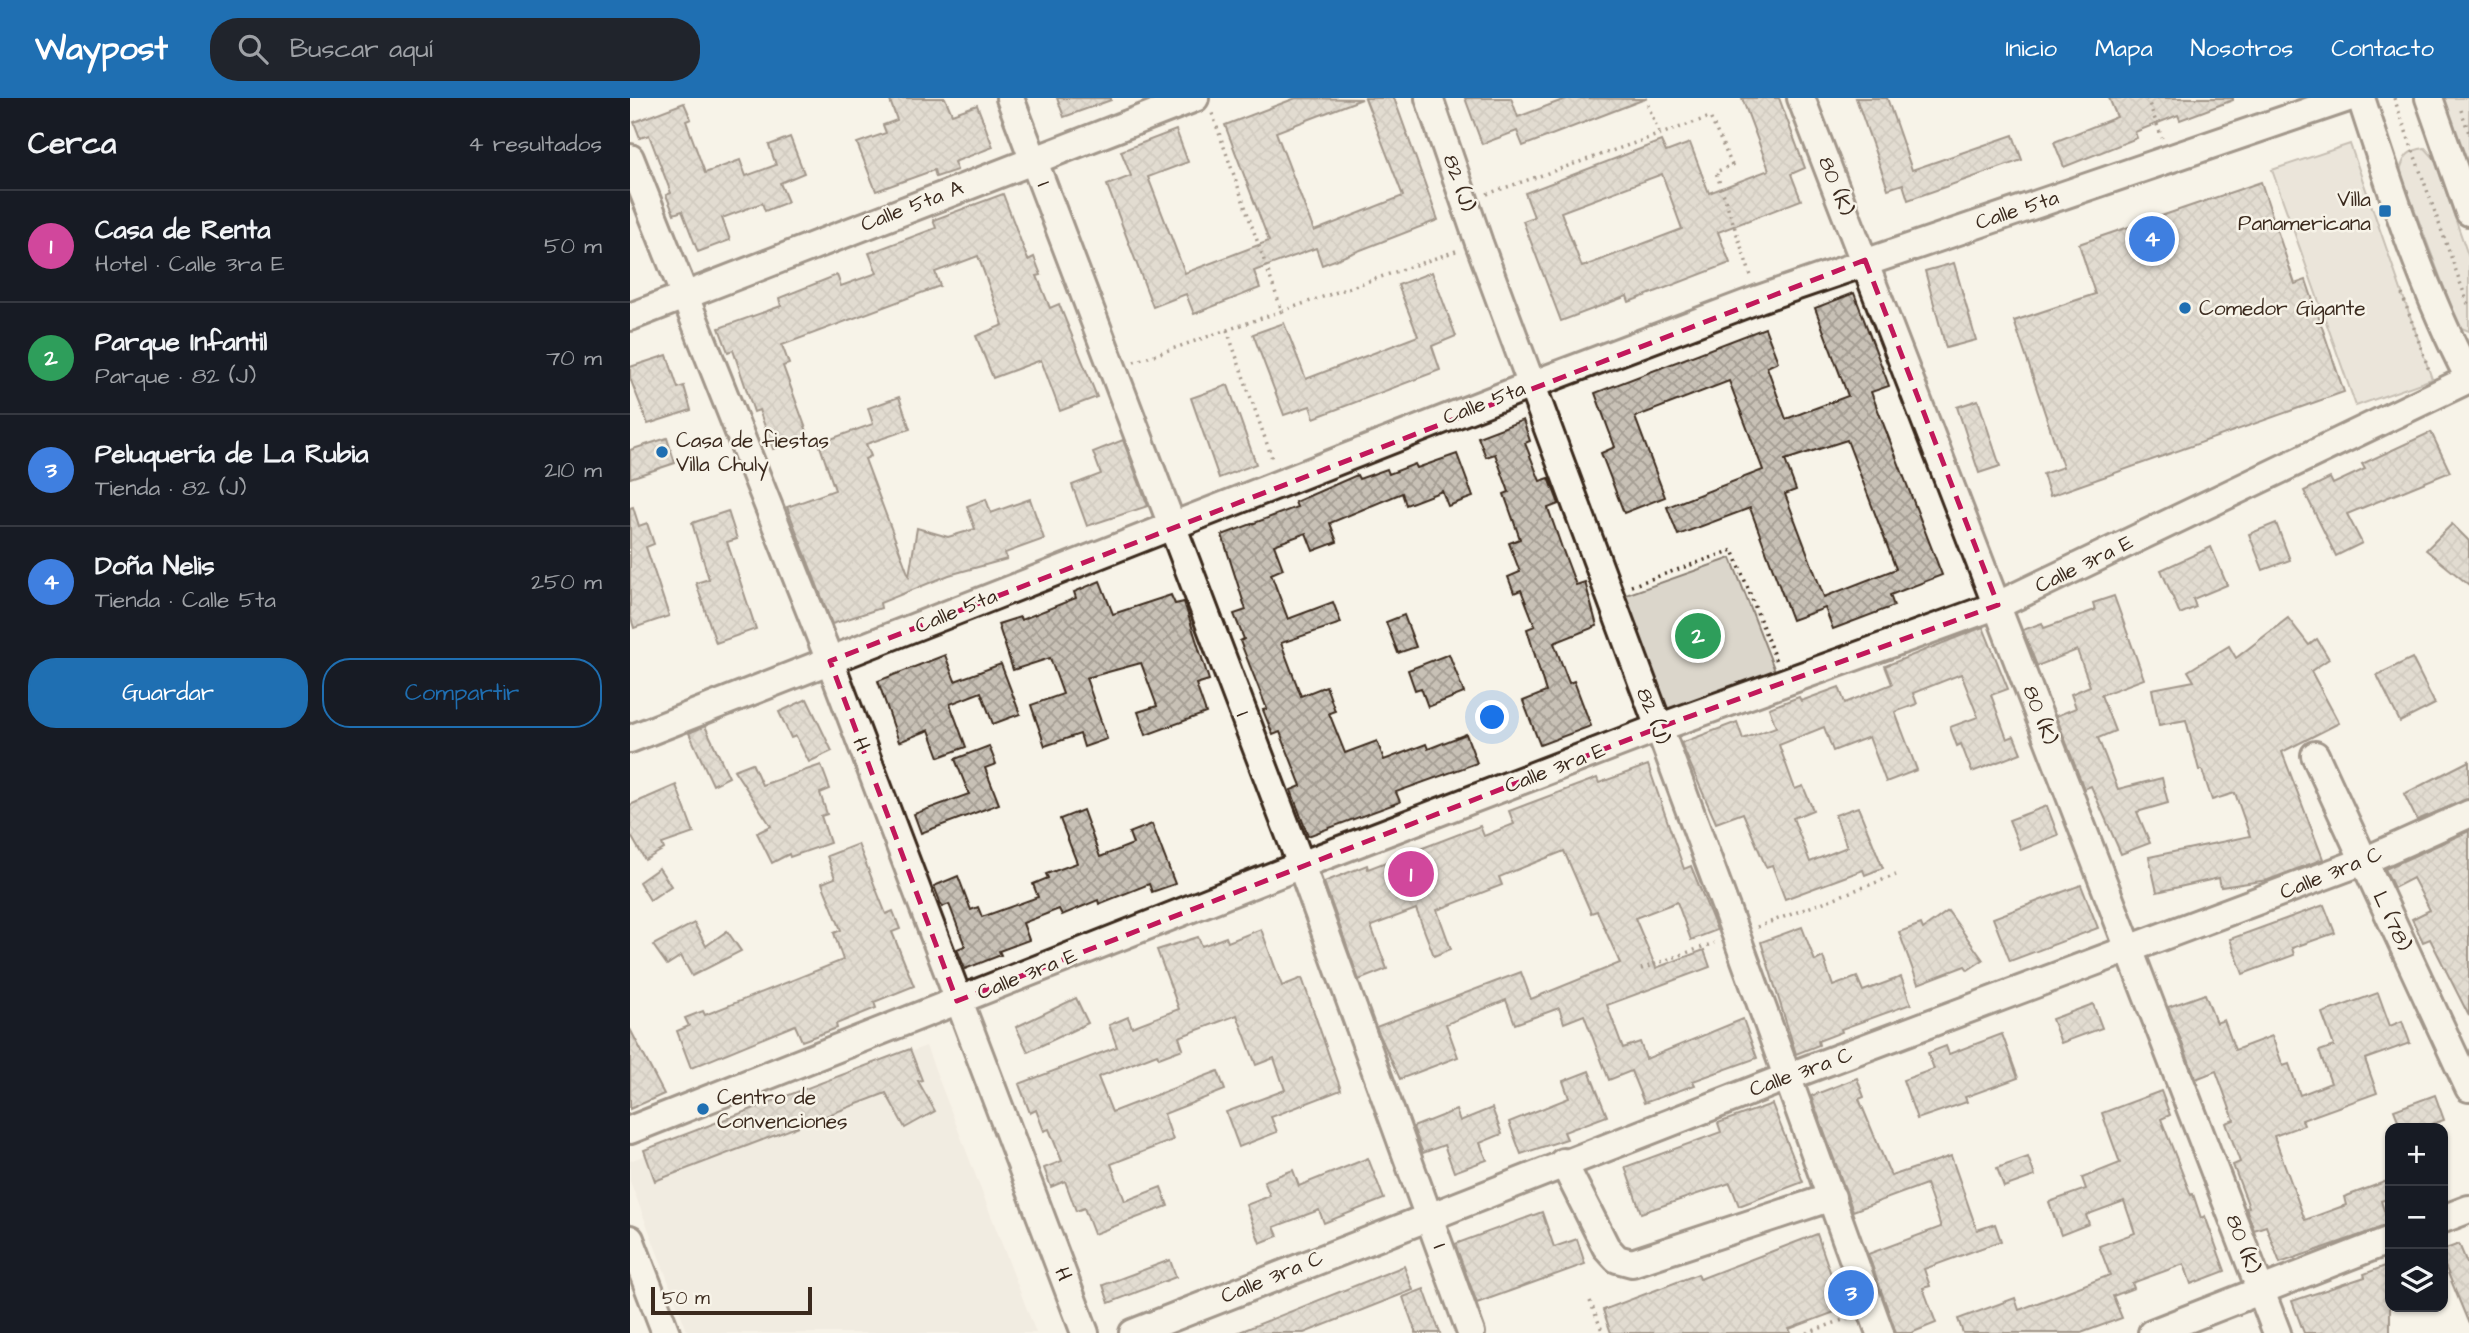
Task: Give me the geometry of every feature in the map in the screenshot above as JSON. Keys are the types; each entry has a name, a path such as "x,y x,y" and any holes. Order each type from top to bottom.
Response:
{"street":[{"name":"I","path":"1010,98 1301,865 1471,1333"},
{"name":"82 (J)","path":"1429,98 1607,594 1736,935 1876,1321"},
{"name":"80 (K)","path":"1801,98 1866,260 2277,1333"},
{"name":"Calle 5ta","path":"630,739 1531,384 1866,260 2348,98"},
{"path":"2361,98 2398,208 2452,345 2469,379"},
{"path":"2429,98 2469,212"},
{"name":"Calle 5ta A","path":"630,317 1034,159 1203,104"},
{"name":"H","path":"630,158 830,661 957,1001 1086,1333"},
{"name":"Calle 3ra E","path":"630,1130 1301,865 1658,728 1998,605 2469,379"},
{"name":"L (78)","path":"2315,755 2469,1088"},
{"name":"Calle 3ra C","path":"1133,1333 1563,1162 2364,861 2469,814"},
{"path":"1563,1162 1606,1247 1617,1259 1632,1263 1832,1197"},
{"path":"2448,1217 2469,1209"},
{"path":"630,1239 666,1333"},
{"path":"2152,1333 2385,1242"}],"path":[{"path":"1646,98 1660,135"},
{"path":"2147,98 2171,159"},
{"path":"2394,98 2469,307"},
{"path":"2456,98 2469,132"},
{"path":"1203,104 1282,311"},
{"path":"1465,201 1710,117 1732,165 1716,172 1759,299"},
{"path":"1113,369 1479,243"},
{"path":"1227,330 1281,483"},
{"path":"1607,594 1733,550 1784,682"},
{"path":"1641,969 1896,874"},
{"path":"1590,1301 1603,1333"},
{"path":"1807,1333 1876,1321"}],"highlighted area":[{"path":"1865,260 1998,605 1658,728 957,1001 830,661"}],"shaded area":[{"path":"2443,98 2469,98 2469,172"},
{"path":"2350,144 2432,379 2356,406 2272,170"},
{"path":"2425,148 2434,158 2469,258 2469,331 2459,327 2400,171 2408,154"},
{"path":"1731,558 1775,671 1666,714 1620,597"},
{"path":"926,1046 1036,1333 688,1333 630,1181 630,1161"}],"building":[{"path":"889,98 945,98 952,114 977,105 993,147 954,162 957,170 936,177 934,170 876,191 857,143 886,133 883,125 897,120"},
{"path":"1057,98 1111,98 1111,100 1064,117"},
{"path":"1296,98 1362,99 1276,132 1314,231 1403,196 1365,98 1394,98 1438,220 1322,265 1316,248 1254,271 1260,288 1194,314 1186,294 1153,307 1107,185 1131,176 1121,151 1176,130 1188,162 1148,177 1185,273 1269,241 1225,125"},
{"path":"1465,98 1511,98 1518,117 1568,98 1645,99 1523,146 1517,131 1482,144"},
{"path":"1742,98 1779,98 1805,168 1791,174 1801,200 1718,232 1730,263 1629,302 1627,296 1561,321 1523,221 1534,217 1525,193 1661,141 1666,152 1690,143 1709,193 1769,170","holes":["1662,174 1682,229 1582,267 1561,212"]},
{"path":"1856,98 1887,98 1912,170 2013,135 2022,160 1908,200 1903,184 1888,189"},
{"path":"2109,98 2233,100 2180,120 2178,115 2135,132 2137,138 2064,167 2054,142 2117,117"},
{"path":"684,103 691,119 686,121 705,173 740,160 746,176 776,165 769,145 790,137 804,173 780,183 788,202 765,211 762,203 722,218 730,240 698,252 682,211 674,214 666,195 671,193 649,135 640,138 634,122"},
{"name":"Comedor Gigante","path":"2261,182 2295,284 2306,280 2344,392 2050,496 2043,474 2063,467 2014,321 2095,294 2079,244"},
{"path":"1003,194 1028,260 1034,257 1041,275 1037,276 1050,308 1059,304 1097,397 1060,411 1041,360 993,378 976,336 1003,325 978,256 935,272 940,286 782,345 789,364 783,366 809,437 773,449 759,410 754,412 733,350 728,352 719,328 781,306 779,298 837,275 841,286 877,273 869,253 936,228 933,220"},
{"path":"1954,263 1976,340 1946,348 1925,271"},
{"path":"1432,272 1456,336 1432,346 1440,370 1314,418 1310,406 1284,415 1253,334 1284,323 1306,379 1418,336 1398,285"},
{"path":"1854,293 1889,386 1871,392 1942,575 1890,595 1894,606 1833,629 1825,608 1792,620 1750,508 1678,535 1667,507 1763,470 1729,381 1635,417 1665,497 1624,513 1601,453 1615,447 1595,393 1765,328 1778,362 1767,367 1786,419 1848,396 1815,308","holes":["1847,440 1896,569 1824,597 1785,494 1796,490 1785,460"]},
{"path":"667,355 678,388 684,386 691,410 648,424 630,378 630,367"},
{"path":"1228,385 1256,464 1219,478 1191,398"},
{"path":"899,397 910,429 866,444 871,456 865,459 909,576 917,528 948,537 975,529 967,506 986,499 991,513 1030,499 1044,539 1005,553 1007,559 949,575 880,603 881,608 832,624 787,507 835,490 819,443 873,424 868,408"},
{"path":"1978,400 2000,466 1979,473 1957,407"},
{"path":"1523,420 1530,441 1525,443 1540,481 1549,478 1559,504 1548,508 1562,548 1576,585 1585,582 1597,626 1554,643 1569,683 1574,681 1591,726 1540,745 1523,701 1546,692 1527,629 1535,626 1521,590 1514,593 1508,577 1520,572 1509,543 1520,539 1504,494 1509,492 1495,454 1486,457 1478,437"},
{"path":"2431,432 2450,472 2347,514 2362,543 2336,556 2304,491 2330,478 2333,484 2365,469 2362,464"},
{"path":"667,438 675,463 630,478 630,450"},
{"path":"1123,440 1148,506 1087,526 1072,485 1101,474 1093,452"},
{"path":"1457,454 1473,497 1448,506 1442,491 1406,505 1402,493 1330,523 1337,542 1313,551 1306,533 1274,545 1283,569 1271,574 1288,619 1333,602 1341,623 1281,643 1301,696 1326,686 1335,711 1329,713 1345,753 1377,741 1384,760 1426,744 1428,749 1466,734 1477,763 1396,792 1400,802 1308,836 1291,790 1301,786 1280,732 1273,735 1263,710 1267,709 1240,641 1244,639 1234,614 1246,610 1222,535 1297,507 1295,502 1357,475 1359,479 1387,469 1389,474 1415,464 1417,468"},
{"path":"633,507 639,526 647,523 654,544 646,547 669,616 634,628 630,615 630,508"},
{"path":"728,511 737,539 727,542 756,629 716,643 696,583 709,579 692,523"},
{"path":"2276,523 2290,560 2263,570 2249,534"},
{"path":"2452,524 2469,541 2469,585 2426,550"},
{"path":"2211,547 2227,585 2193,599 2196,607 2180,614 2161,570"},
{"path":"1100,581 1113,614 1171,595 1175,604 1184,602 1209,680 1196,684 1206,713 1146,735 1138,712 1157,706 1141,663 1086,678 1107,739 1084,747 1080,734 1045,746 1031,705 1063,694 1050,658 1013,670 998,624 1020,617 1021,620 1076,598 1074,592"},
{"path":"2114,596 2144,679 2101,695 2115,731 2098,738 2118,789 2162,778 2168,803 2137,812 2150,843 2121,854 2091,786 2084,789 2056,716 2076,708 2071,694 2090,686 2077,650 2037,666 2023,630 2042,623 2044,628 2095,610 2093,603"},
{"path":"1404,615 1416,647 1398,653 1386,622"},
{"path":"2288,618 2309,645 2317,639 2329,659 2311,671 2339,723 2282,752 2323,859 2268,880 2221,887 2219,878 2157,892 2149,857 2250,836 2235,793 2212,800 2202,770 2199,770 2186,720 2159,725 2152,689 2194,681 2188,671 2229,646 2236,658"},
{"path":"1983,627 2008,689 1991,695 2007,739 2014,736 2021,753 1972,772 1961,744 1957,746 1950,727 1978,717 1961,674 1913,693 1917,704 1895,712 1917,770 1886,782 1869,737 1833,751 1824,727 1779,745 1795,789 1803,786 1813,810 1793,818 1810,862 1847,847 1835,815 1858,807 1883,868 1865,875 1863,870 1785,899 1772,865 1766,867 1743,813 1716,823 1681,743 1737,722 1743,739 1776,727 1769,708 1799,697 1801,701 1839,687 1845,703 1892,684 1885,666"},
{"path":"1449,654 1464,693 1428,707 1421,688 1415,690 1408,670"},
{"path":"945,655 955,681 1001,664 1020,714 993,724 981,692 950,704 966,747 939,757 929,730 899,742 878,681"},
{"path":"2412,658 2435,704 2400,722 2377,675"},
{"path":"807,699 832,751 809,762 796,736 791,738 779,712"},
{"path":"705,726 729,777 713,785 689,733"},
{"path":"989,746 996,764 985,768 999,804 921,833 914,814 969,794 955,759"},
{"path":"2469,761 2469,799 2417,820 2404,794"},
{"path":"752,763 762,785 821,765 830,789 820,793 827,814 821,816 830,843 790,857 789,854 772,863 757,833 771,826 734,770"},
{"path":"1648,765 1684,869 1691,866 1717,930 1691,940 1677,902 1635,918 1656,968 1704,950 1710,967 1607,1005 1623,1048 1640,1042 1646,1059 1743,1019 1757,1058 1693,1081 1695,1085 1644,1103 1631,1071 1609,1080 1584,1015 1564,1023 1559,1008 1515,1024 1506,1000 1446,1024 1458,1057 1400,1079 1376,1027 1521,972 1531,999 1620,963 1597,911 1591,913 1564,851 1499,877 1502,885 1437,910 1451,949 1434,956 1416,909 1371,926 1387,969 1359,980 1324,882 1367,865 1368,869 1480,826 1484,836 1514,824 1509,811 1597,778 1599,783"},
{"path":"676,785 694,833 662,844 664,849 645,860 630,834 630,805"},
{"path":"2047,806 2058,835 2021,850 2009,820"},
{"path":"1083,810 1100,857 1133,844 1129,833 1152,824 1175,884 1152,892 1149,884 1099,904 1098,900 1062,915 1059,909 1023,923 1029,940 999,951 1001,955 965,969 957,949 965,946 949,904 942,907 934,886 958,876 971,910 978,907 982,917 1038,897 1033,884 1048,878 1046,874 1077,863 1060,819"},
{"path":"2469,831 2469,1016 2430,939 2423,942 2412,919 2430,910 2413,878 2394,888 2385,869"},
{"path":"858,844 886,914 893,911 900,929 892,932 914,986 874,1002 876,1008 836,1024 837,1028 802,1041 795,1025 691,1068 677,1031 689,1026 685,1018 703,1011 705,1015 843,960 834,933 841,930 822,883 835,878 827,856"},
{"path":"659,868 671,886 650,900 639,882"},
{"path":"2081,885 2098,928 2010,961 1993,918"},
{"path":"2324,905 2335,933 2292,948 2294,955 2243,974 2230,939"},
{"path":"1948,911 1983,960 1968,970 1965,966 1918,984 1899,932 1921,924 1923,929"},
{"path":"694,923 706,946 727,931 741,951 692,976 681,956 667,965 653,945"},
{"path":"1802,927 1815,961 1823,957 1833,986 1857,977 1863,991 1901,977 1911,1004 1841,1029 1842,1032 1818,1041 1819,1045 1796,1054 1761,942"},
{"path":"1261,929 1282,986 1302,978 1341,1090 1271,1117 1277,1132 1239,1147 1226,1112 1285,1090 1274,1058 1256,1065 1237,1015 1179,1037 1183,1049 1159,1058 1157,1054 1098,1077 1112,1112 1218,1071 1225,1090 1164,1114 1173,1140 1111,1164 1125,1201 1161,1187 1168,1206 1094,1234 1084,1208 1076,1211 1065,1181 1051,1187 1044,1168 1062,1161 1049,1129 1044,1131 1036,1110 1030,1113 1019,1084 1117,1047 1109,1025 1128,1017 1132,1027 1179,1009 1157,950 1198,937 1202,946 1226,937 1228,942"},
{"path":"2378,993 2390,1026 2402,1021 2410,1043 2365,1059 2377,1093 2302,1120 2304,1125 2274,1136 2305,1220 2346,1205 2344,1197 2385,1182 2385,1200 2381,1201 2385,1226 2280,1263 2266,1226 2254,1230 2246,1208 2249,1207 2233,1165 2240,1162 2226,1123 2234,1120 2216,1071 2196,1079 2168,1007 2205,994 2216,1023 2224,1020 2235,1050 2272,1036 2283,1066 2289,1064 2300,1095 2331,1083 2319,1051 2334,1046 2322,1013"},
{"path":"1076,998 1088,1023 1028,1052 1016,1027"},
{"path":"2093,1004 2102,1028 2061,1043 2052,1019"},
{"path":"630,1029 664,1094 630,1109"},
{"path":"2002,1034 2018,1078 1965,1097 1967,1102 1917,1119 1903,1080 1934,1069 1928,1053 1946,1046 1949,1054"},
{"path":"910,1049 922,1080 918,1081 935,1111 905,1128 886,1093 655,1181 644,1150"},
{"path":"1589,1071 1607,1116 1564,1132 1567,1139 1521,1154 1509,1122 1569,1098 1563,1081"},
{"path":"1857,1078 1864,1097 1859,1099 1891,1176 1951,1156 1977,1230 1995,1224 2001,1241 1924,1269 1930,1286 1923,1288 1936,1323 1911,1333 1896,1333 1868,1254 1941,1227 1926,1184 1853,1211 1811,1096"},
{"path":"2161,1091 2170,1115 2161,1119 2201,1218 2205,1216 2225,1271 2191,1284 2184,1264 2132,1283 2134,1288 2113,1296 2122,1318 2081,1333 1963,1333 1958,1319 2015,1298 2019,1310 2110,1275 2099,1246 2135,1233 2124,1201 2086,1215 2089,1224 2061,1235 2049,1202 2086,1189 2082,1178 2120,1163 2102,1113"},
{"path":"2435,1095 2444,1120 2435,1123 2399,1123 2394,1110"},
{"path":"1772,1104 1803,1182 1739,1206 1730,1183 1641,1213 1625,1167 1721,1132 1718,1123"},
{"path":"1492,1108 1502,1134 1480,1143 1487,1160 1454,1172 1444,1145 1423,1153 1413,1127 1456,1110 1460,1121"},
{"path":"2028,1157 2035,1176 2004,1187 1997,1168"},
{"path":"1368,1158 1384,1199 1324,1223 1319,1210 1274,1227 1278,1236 1260,1243 1246,1205 1270,1196 1264,1181 1293,1170 1299,1186"},
{"path":"1542,1212 1554,1247 1577,1239 1585,1264 1477,1303 1455,1244"},
{"path":"1817,1234 1843,1309 1789,1329 1791,1333 1611,1333 1603,1310 1698,1274 1700,1279"},
{"path":"2459,1244 2469,1268 2469,1324 2448,1273 2448,1248"},
{"path":"1170,1260 1176,1277 1109,1303 1103,1285"},
{"path":"1404,1266 1413,1290 1304,1333 1237,1333"},
{"path":"2385,1266 2385,1312 2390,1312 2390,1333 2304,1333 2292,1301 2365,1277 2364,1274"},
{"path":"1424,1289 1440,1333 1416,1333 1403,1297"}],"place":[{"name":"Villa Panamericana","path":"2385,211"},
{"name":"Doña Nelis","path":"2152,239"},
{"name":"Comedor Gigante","path":"2185,308"},
{"name":"Casa de fiestas Villa Chuly","path":"662,452"},
{"name":"Parque Infantil","path":"1698,636"},
{"name":"Casa de Renta","path":"1411,874"},
{"name":"Centro de Convenciones","path":"703,1109"},
{"name":"Peluquería de La Rubia","path":"1851,1293"}]}
